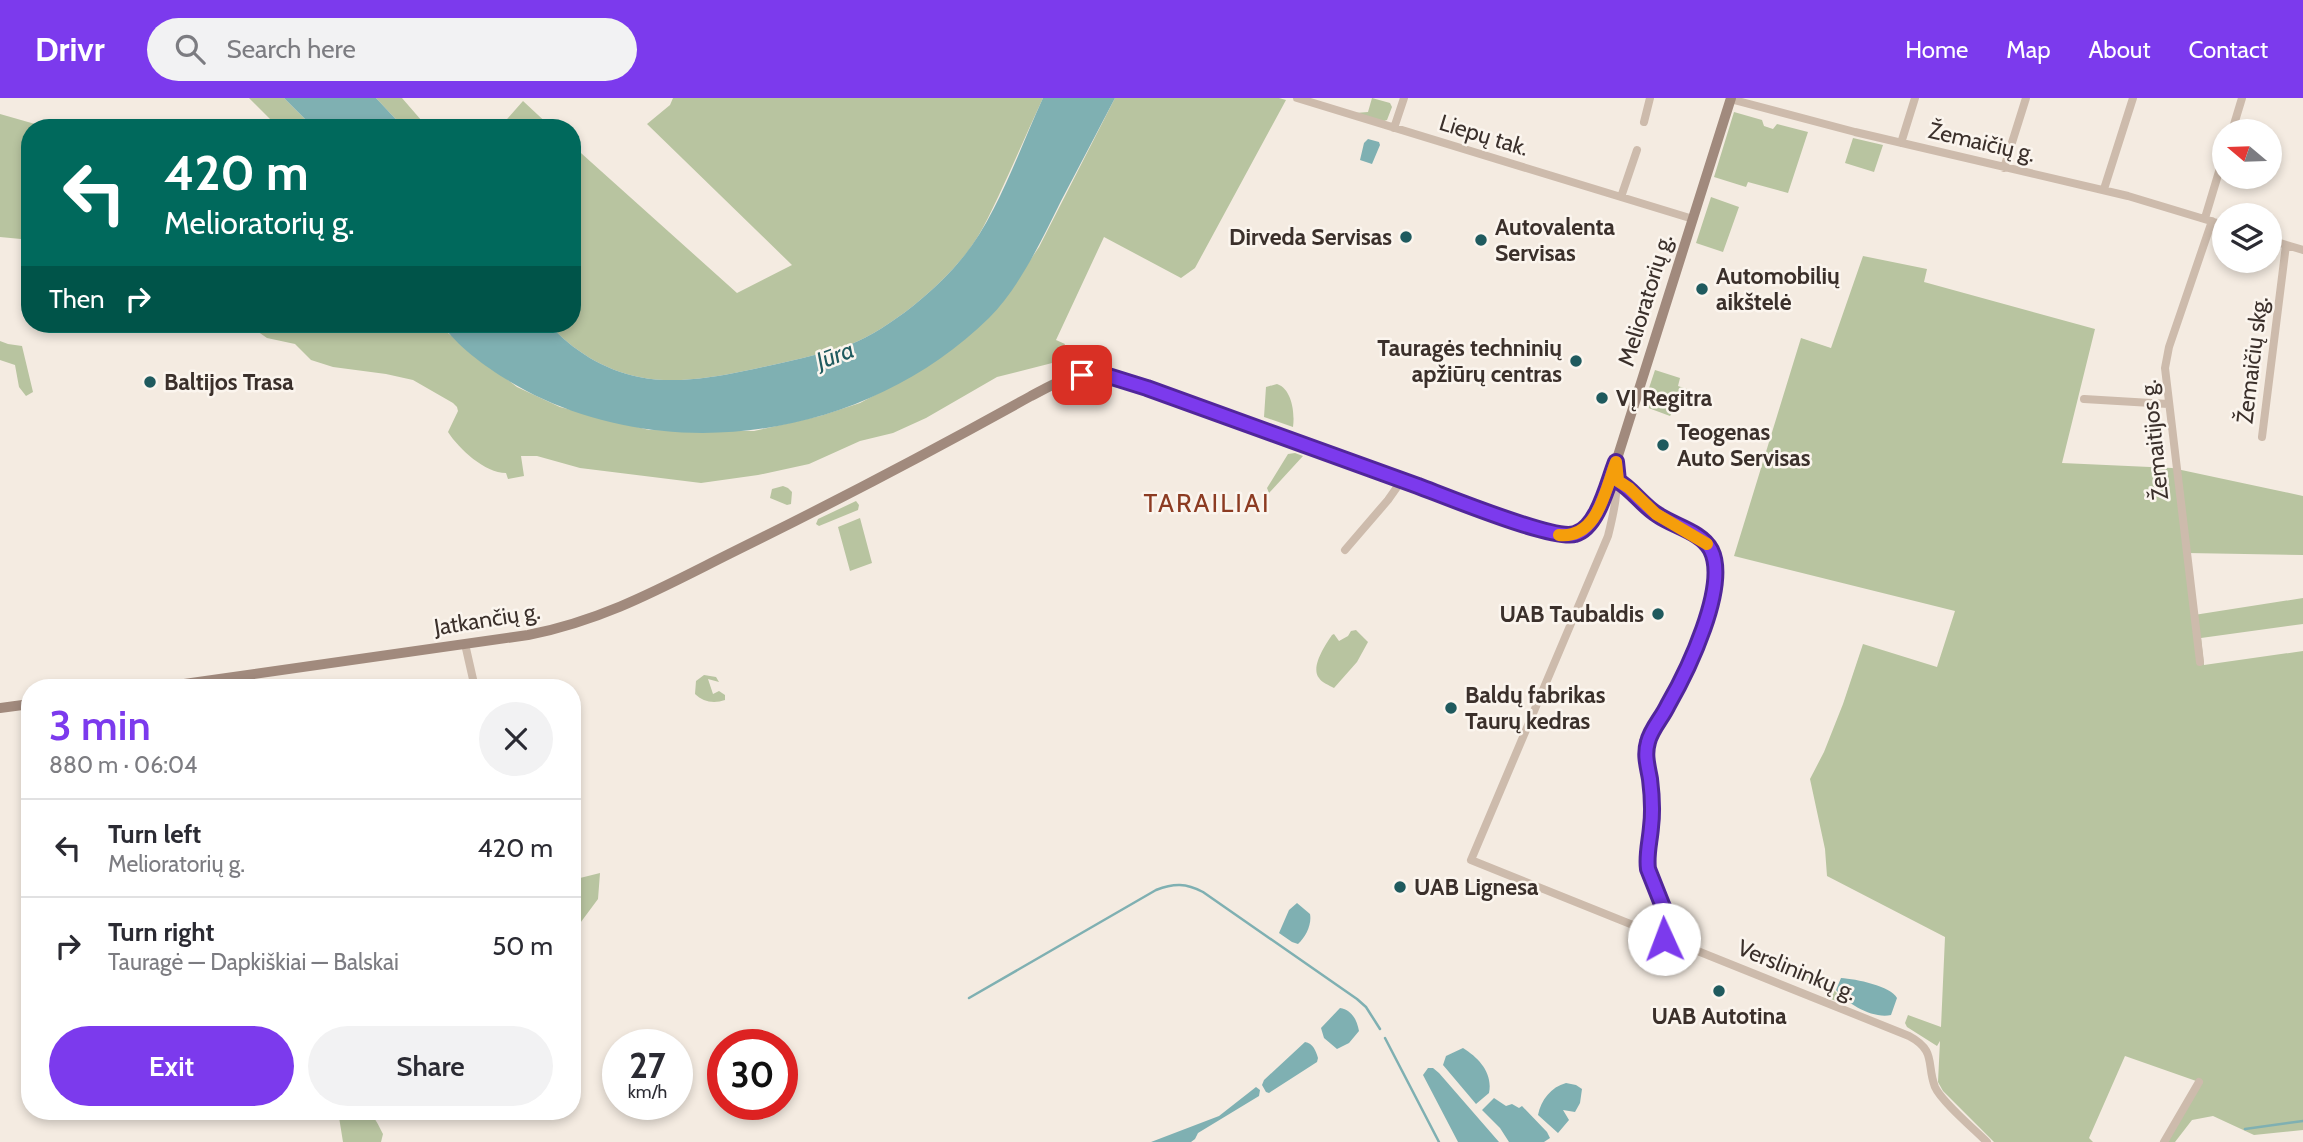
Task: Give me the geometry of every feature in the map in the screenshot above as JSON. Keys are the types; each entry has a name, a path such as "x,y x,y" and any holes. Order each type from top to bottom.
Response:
{"main road":[{"name":"Melioratorių g.","path":"1563,535 1577,534 1591,522 1616,462 1730,99"},
{"name":"Jatkančių g.","path":"219,679 553,630 598,617 802,517 1031,396 1070,377 1094,373 1147,388 1545,531 1563,535"},
{"path":"0,708 21,705"}],"street":[{"name":"Liepų tak.","path":"1297,98 1693,219"},
{"path":"1394,128 1404,98"},
{"path":"1644,122 1650,98"},
{"path":"1901,143 1915,98"},
{"path":"2004,168 2026,98"},
{"path":"2104,189 2133,98"},
{"path":"2236,119 2242,98"},
{"name":"Žemaičių g.","path":"1730,99 2004,168 2104,189 2212,220"},
{"path":"1621,197 1637,150"},
{"name":"Žemaitijos g.","path":"2200,662 2165,368 2166,355 2216,189"},
{"path":"2282,244 2303,249"},
{"name":"Žemaičių skg.","path":"2262,437 2286,245"},
{"path":"2084,399 2168,404"},
{"name":"Verslininkų g.","path":"1616,462 1618,481 1613,515 1595,570 1471,860 1917,1040 1931,1061 1936,1089 1987,1142"},
{"path":"1345,550 1402,480"},
{"path":"1618,481 1656,514 1704,541 1715,561 1714,589 1692,658 1647,745 1646,757 1652,799 1647,860 1669,922 1664,939"},
{"path":"465,644 473,679"},
{"path":"2164,1142 2199,1082"}],"green space":[{"path":"249,98 284,98 305,119 270,119"},
{"path":"376,98 402,98 420,119 396,119"},
{"path":"673,98 1043,98 976,239 947,275 905,312 858,341 831,351 718,376 665,380 626,374 601,364 578,350 558,333 581,333 581,153 737,293 792,265 647,124 670,105"},
{"path":"1115,98 1286,100 1195,268 1181,278 1104,237 1056,340 1065,344 1060,361 997,377 926,418 893,433 860,441 809,464 701,483 580,468 537,456 521,456 524,476 508,479 506,473 481,465 453,439 448,432 458,411 453,403 413,380 333,367 311,360 295,344 267,338 260,333 448,333 517,387 560,407 649,430 754,431 820,416 860,403 916,373 1000,305 1039,247"},
{"path":"1372,98 1390,103 1392,107 1387,120 1355,113 1368,112"},
{"path":"523,101 542,119 507,119"},
{"path":"1734,112 1762,120 1764,126 1773,129 1777,124 1808,132 1788,193 1748,182 1746,187 1714,177"},
{"path":"0,114 21,120 21,239 0,237"},
{"path":"1853,138 1883,145 1874,172 1845,163"},
{"path":"1711,197 1739,207 1723,252 1696,243"},
{"path":"1863,256 1927,269 1924,282 2095,329 2062,463 2172,468 2303,496 2303,555 2187,553 2194,615 2303,598 2303,624 2201,638 2204,665 2303,651 2303,1130 2254,1135 2213,1116 2192,1120 2175,1142 2164,1142 2199,1082 2125,1056 2089,1138 2093,1142 1994,1142 1943,1091 1938,1082 1940,1041 1937,1046 1905,1023 1908,1015 1941,1027 1945,937 1827,876 1825,849 1810,779 1843,704 1863,644 1937,667 1955,611 1734,556 1801,338 1831,348"},
{"path":"0,341 22,346 33,392 26,396 19,387 15,365 0,360"},
{"path":"1655,370 1680,378 1678,386 1693,391 1691,396 1679,403 1670,416 1643,406"},
{"path":"1277,384 1289,396 1293,409 1293,427 1264,417 1266,387"},
{"path":"1288,454 1303,456 1269,493 1267,488"},
{"path":"783,486 792,492 791,504 770,498 772,489"},
{"path":"856,501 858,510 819,526 816,524 818,519"},
{"path":"860,518 872,563 850,571 838,527"},
{"path":"1356,630 1368,642 1357,662 1334,688 1319,678 1316,668 1320,656 1332,635 1339,641"},
{"path":"704,675 716,677 719,682 708,679 713,694 719,691 725,695 725,700 709,702 695,694 696,681"},
{"path":"600,873 598,899 581,922 581,878"},
{"path":"1805,972 1836,983 1834,990 1844,1001 1842,1003 1831,999 1827,995 1827,988 1802,978"},
{"path":"339,1120 376,1120 383,1134 381,1142 343,1142"}],"water":[{"path":"284,98 376,98 396,119 305,119"},
{"name":"Jūra","path":"1043,98 1115,98 1038,247 1000,306 943,357 891,388 836,411 778,426 718,433 659,430 600,419 543,399 516,385 474,357 449,333 558,333 578,350 601,364 626,374 665,380 731,374 843,347 873,333 905,312 958,263 984,227"},
{"path":"1368,139 1379,142 1380,145 1372,164 1360,160 1364,143"},
{"path":"1297,903 1310,914 1308,930 1298,944 1279,933 1289,910"},
{"path":"1841,978 1888,990 1897,998 1891,1015 1869,1013 1847,1000 1836,990"},
{"path":"1340,1008 1353,1016 1359,1031 1349,1043 1337,1049 1324,1038 1321,1028"},
{"path":"1305,1042 1314,1048 1317,1062 1269,1093 1266,1092 1262,1085 1264,1080"},
{"path":"1463,1048 1479,1061 1489,1079 1489,1093 1476,1104 1443,1065 1446,1056"},
{"path":"1428,1068 1439,1073 1499,1142 1458,1142 1423,1075"},
{"path":"1566,1083 1582,1089 1580,1103 1575,1112 1563,1110 1569,1120 1558,1133 1538,1115 1548,1095"},
{"path":"1256,1087 1260,1090 1259,1096 1198,1133 1191,1142 1151,1142 1219,1116"},
{"path":"1494,1098 1506,1106 1522,1106 1550,1138 1544,1142 1509,1142 1500,1128 1482,1110"}],"waterway":[{"path":"969,998 1156,890 1180,885 1203,892 1357,999 1366,1007 1380,1029"},
{"path":"1385,1038 1439,1142"},
{"path":"2245,1129 2303,1121"}],"slow traffic":[{"path":"1559,535 1577,534 1588,526 1594,518 1616,462 1618,481 1656,514 1707,544"}],"place":[{"name":"Dirveda Servisas","path":"1406,237"},
{"name":"Autovalenta Servisas","path":"1481,240"},
{"name":"Automobilių aikštelė","path":"1702,289"},
{"name":"Tauragės techninių apžiūrų centras","path":"1576,361"},
{"name":"Baltijos Trasa","path":"150,382"},
{"name":"VĮ Regitra","path":"1602,398"},
{"name":"Teogenas Auto Servisas","path":"1663,445"},
{"name":"UAB Taubaldis","path":"1658,614"},
{"name":"Baldų fabrikas Taurų kedras","path":"1451,708"},
{"name":"UAB Lignesa","path":"1400,887"},
{"name":"UAB Autotina","path":"1719,991"}],"district":[{"name":"TARAILIAI","path":"1207,503"}],"route":[{"path":"1082,375 1102,374 1147,388 1556,534 1577,534 1588,526 1594,518 1616,462 1618,481 1656,514 1704,541 1710,547 1715,561 1714,589 1690,665 1651,733 1647,745 1652,824 1647,860 1669,922 1664,939"}]}
